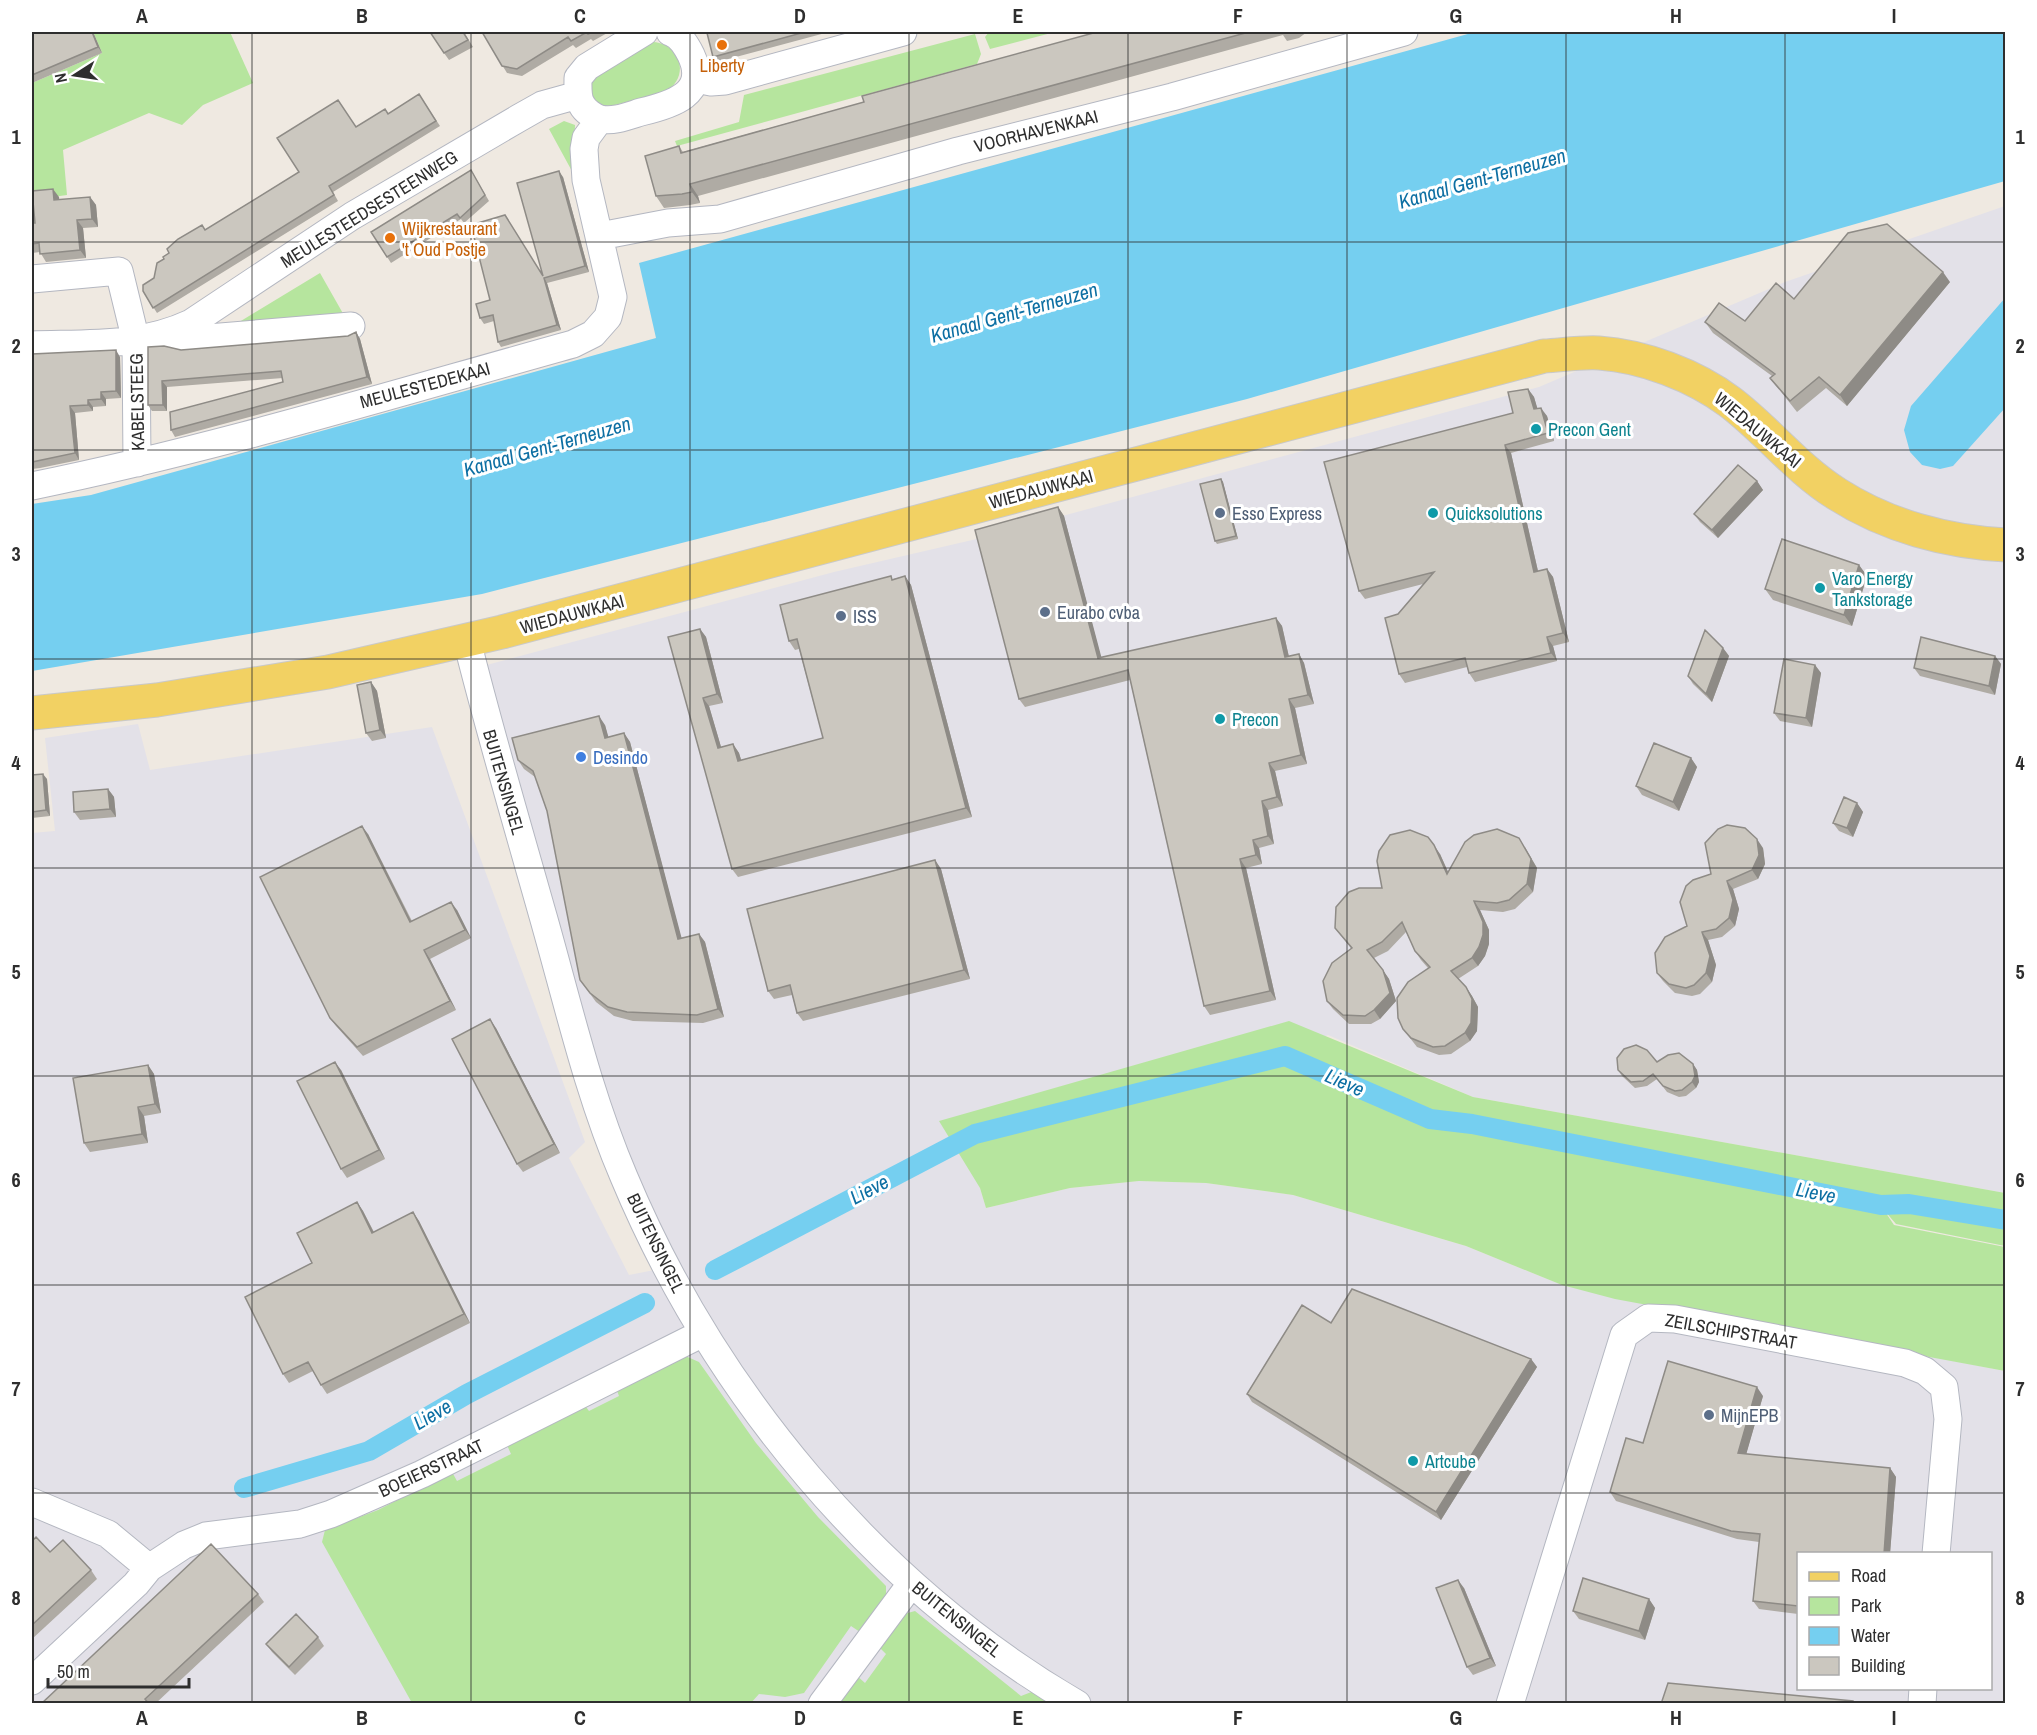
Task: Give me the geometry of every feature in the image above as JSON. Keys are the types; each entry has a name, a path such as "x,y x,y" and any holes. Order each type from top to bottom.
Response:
{"main road":[{"name":"WIEDAUWKAAI","path":"32,713 157,700 317,674 467,640 1544,356 1598,353 1631,357 1689,378 1730,401 1837,494 1903,528 1982,544 2006,545"}],"street":[{"path":"644,32 587,67 578,78 578,95 581,105 600,119 614,120 669,105 681,99 696,79 695,64 687,47 675,32"},
{"path":"696,79 711,82 725,81 903,32"},
{"name":"VOORHAVENKAAI","path":"606,234 668,223 720,219 958,151 1172,97 1404,32"},
{"name":"MEULESTEEDSESTEENWEG","path":"32,345 136,341 166,335 191,323 352,216 519,118 542,105 578,95"},
{"name":"MEULESTEDEKAAI","path":"32,486 137,463 573,344 592,334 608,317 613,297 606,234 586,180 584,149 586,138 600,119"},
{"name":"KABELSTEEG","path":"32,279 119,271 136,341 137,463"},
{"name":"MEULESTEEDSESTEENWEG","path":"166,335 184,340 351,326"},
{"name":"BUITENSINGEL","path":"467,640 496,758 598,1108 624,1178 703,1334 769,1426 840,1512 911,1584 1023,1672 1077,1704"},
{"name":"ZEILSCHIPSTRAAT","path":"1510,1704 1624,1335 1648,1318 1675,1319 1834,1349 1905,1363 1925,1371 1944,1387 1948,1419 1936,1552"},
{"name":"BOEIERSTRAAT","path":"32,1681 136,1584 149,1568 184,1545 206,1536 300,1524 361,1501 422,1474 703,1334"},
{"path":"32,1502 108,1534 149,1568"},
{"path":"822,1704 911,1584"}],"shaded area":[{"path":"2005,206 2005,1193 1473,1097 1328,1035 980,1188 986,1208 1070,1188 1139,1181 1206,1183 1293,1195 1466,1246 1562,1285 2005,1371 2005,1703 32,1703 32,833 55,831 45,738 138,724 150,770 432,727 585,1142 569,1158 629,1275 675,1266 620,1134 569,988 483,666 834,572 981,538 1539,387 1785,282"}],"green space":[{"path":"93,32 230,32 253,83 203,105 182,125 149,113 63,150 67,195 38,199 41,231 32,232 32,83 102,53"},
{"path":"989,32 1055,32 990,49 985,37"},
{"path":"975,34 981,54 977,64 677,146 675,141 739,122 744,95"},
{"path":"653,42 663,44 676,55 680,71 673,86 665,92 607,107 598,106 591,100 589,82 595,75 645,44"},
{"path":"564,121 575,125 573,173 549,129"},
{"path":"320,273 345,317 231,327"},
{"path":"1289,1021 1473,1097 2005,1193 2005,1246 1896,1224 1884,1210 1894,1225 2005,1247 2005,1371 1615,1299 1562,1285 1466,1246 1293,1195 1206,1183 1139,1181 1070,1188 986,1208 980,1188 939,1121"},
{"path":"683,1355 699,1362 756,1443 818,1517 886,1586 886,1597 860,1632 851,1626 804,1693 785,1697 759,1694 750,1704 412,1703 322,1542 325,1530 378,1510 452,1472 457,1481 511,1454 506,1443 583,1403 589,1411 619,1396 616,1388"},
{"path":"915,1611 1021,1696 1034,1691 1055,1704 834,1704 856,1675 865,1683 886,1654 878,1646 904,1614"}],"water":[{"name":"Kanaal Gent-Terneuzen","path":"1475,32 2005,32 2005,181 1247,399 482,594 32,671 32,504 91,495 656,338 639,263"},
{"path":"2005,298 2005,408 1953,466 1940,469 1922,465 1910,452 1904,430 1911,406"}],"building":[{"path":"37,32 92,32 98,47 32,75 32,34"},
{"path":"430,32 463,32 468,40 444,53"},
{"path":"482,32 587,32 571,41 568,37 517,69 502,66"},
{"path":"708,32 805,32 713,57"},
{"path":"1097,32 1249,32 690,184 692,192 656,196 645,156 679,146 681,153 864,102 862,96"},
{"path":"419,94 436,121 329,186 334,195 153,308 143,291 143,285 154,278 157,263 169,253 167,249 178,239 202,225 205,230 299,172 277,138 338,100 356,127 385,109 388,114"},
{"path":"471,170 485,195 460,218 457,214 387,257 371,232"},
{"path":"559,171 585,266 544,278 557,325 498,342 493,315 480,318 476,304 490,300 471,225 505,215 543,276 517,183"},
{"path":"53,189 54,200 90,197 92,219 77,220 80,250 40,254 39,243 32,244 32,223 35,223 32,191"},
{"path":"1887,224 1943,272 1840,395 1819,377 1790,401 1770,378 1775,374 1705,322 1719,303 1745,321 1776,283 1794,299 1848,233"},
{"path":"356,332 367,377 171,430 170,412 283,382 281,371 162,381 163,405 148,405 148,347 164,346 181,350 348,336"},
{"path":"116,350 116,391 101,392 101,399 88,400 88,405 70,406 75,453 32,462 32,354"},
{"path":"1528,389 1534,409 1541,408 1548,433 1505,445 1534,572 1547,569 1563,633 1547,637 1551,653 1469,673 1465,658 1399,674 1385,618 1398,614 1434,572 1359,591 1324,462 1513,413 1508,392"},
{"path":"1738,465 1757,481 1712,530 1694,514"},
{"name":"Esso Express","path":"1221,479 1236,536 1215,541 1200,484"},
{"path":"1058,507 1098,658 1276,618 1285,657 1299,654 1308,695 1289,699 1301,755 1269,763 1277,797 1262,801 1268,836 1253,840 1256,855 1240,859 1270,991 1204,1006 1128,670 1019,699 975,530"},
{"name":"Varo Energy Tankstorage","path":"1782,539 1859,565 1844,615 1765,589"},
{"path":"891,576 892,580 905,576 966,808 732,869 668,637 700,629 717,694 703,698 718,748 733,744 738,761 823,738 797,639 789,641 780,605"},
{"path":"1705,630 1723,648 1706,694 1688,676"},
{"path":"1921,637 1995,656 1989,686 1914,668"},
{"path":"1784,659 1815,665 1806,718 1774,713"},
{"path":"371,682 380,730 366,733 357,685"},
{"path":"599,716 605,738 624,733 678,939 699,934 718,1009 697,1015 627,1012 608,1007 590,993 580,980 547,811 533,771 518,760 512,738"},
{"path":"1654,743 1691,758 1673,802 1636,786"},
{"path":"43,774 46,810 32,812 32,775"},
{"path":"108,789 110,809 74,812 73,792"},
{"path":"1844,797 1857,803 1847,828 1833,823"},
{"path":"1727,825 1745,828 1757,839 1759,855 1752,870 1727,881 1733,900 1729,918 1716,929 1702,932 1710,956 1706,973 1694,985 1686,988 1669,984 1657,973 1655,953 1665,937 1687,926 1680,902 1686,886 1693,880 1711,874 1705,843 1718,829"},
{"path":"362,826 410,922 451,902 465,930 424,950 450,1001 357,1047 330,1018 260,877"},
{"path":"1497,829 1519,838 1531,859 1527,884 1509,900 1497,903 1474,901 1483,922 1483,935 1472,958 1451,971 1466,987 1472,999 1471,1023 1465,1033 1445,1046 1433,1047 1411,1038 1403,1029 1398,1018 1397,998 1408,982 1430,967 1415,951 1402,922 1382,942 1367,950 1383,970 1390,993 1374,1010 1365,1016 1343,1015 1327,1001 1323,981 1332,963 1352,948 1335,928 1336,907 1349,892 1359,888 1382,888 1377,861 1379,851 1390,835 1410,830 1428,837 1447,874 1465,842 1474,835"},
{"path":"935,860 964,970 797,1013 790,985 768,991 747,909"},
{"path":"490,1019 554,1144 517,1164 452,1039"},
{"path":"1636,1045 1647,1050 1657,1062 1668,1055 1679,1053 1693,1064 1695,1076 1692,1082 1682,1090 1675,1091 1663,1086 1653,1074 1643,1081 1631,1082 1618,1070 1617,1058 1624,1049"},
{"path":"335,1062 379,1150 341,1169 297,1081"},
{"path":"148,1065 155,1104 138,1107 142,1134 84,1143 73,1078"},
{"path":"357,1202 372,1233 413,1212 464,1314 321,1385 308,1362 283,1374 245,1297 312,1263 297,1233"},
{"name":"Artcube","path":"1352,1289 1531,1359 1436,1512 1247,1394 1302,1305 1331,1323"},
{"path":"1668,1361 1757,1387 1738,1453 1890,1468 1884,1552 1797,1552 1797,1606 1753,1601 1760,1534 1731,1531 1610,1492 1626,1438 1643,1443"},
{"path":"36,1537 50,1552 63,1540 91,1570 32,1625 32,1541"},
{"path":"211,1544 258,1594 145,1699 149,1704 41,1704"},
{"path":"1583,1578 1649,1599 1639,1631 1573,1611"},
{"path":"1458,1580 1490,1658 1467,1667 1436,1588"},
{"path":"296,1614 318,1637 289,1667 266,1644"},
{"path":"1668,1683 1853,1701 1853,1704 1661,1704"}],"waterway":[{"name":"Lieve","path":"715,1270 975,1134 1285,1056 1430,1119 1472,1124 1881,1205 1909,1204 2006,1220"},
{"name":"Lieve","path":"244,1488 369,1451 467,1394 645,1303"}],"place":[{"name":"Liberty","path":"722,45"},
{"name":"Wijkrestaurant 't Oud Postje","path":"390,238"},
{"name":"Precon Gent","path":"1536,429"},
{"name":"Esso Express","path":"1220,513"},
{"name":"Quicksolutions","path":"1433,513"},
{"name":"Varo Energy Tankstorage","path":"1820,588"},
{"name":"Eurabo cvba","path":"1045,612"},
{"name":"ISS","path":"841,616"},
{"name":"Precon","path":"1220,719"},
{"name":"Desindo","path":"581,757"},
{"name":"MijnEPB","path":"1709,1415"},
{"name":"Artcube","path":"1413,1461"}]}
